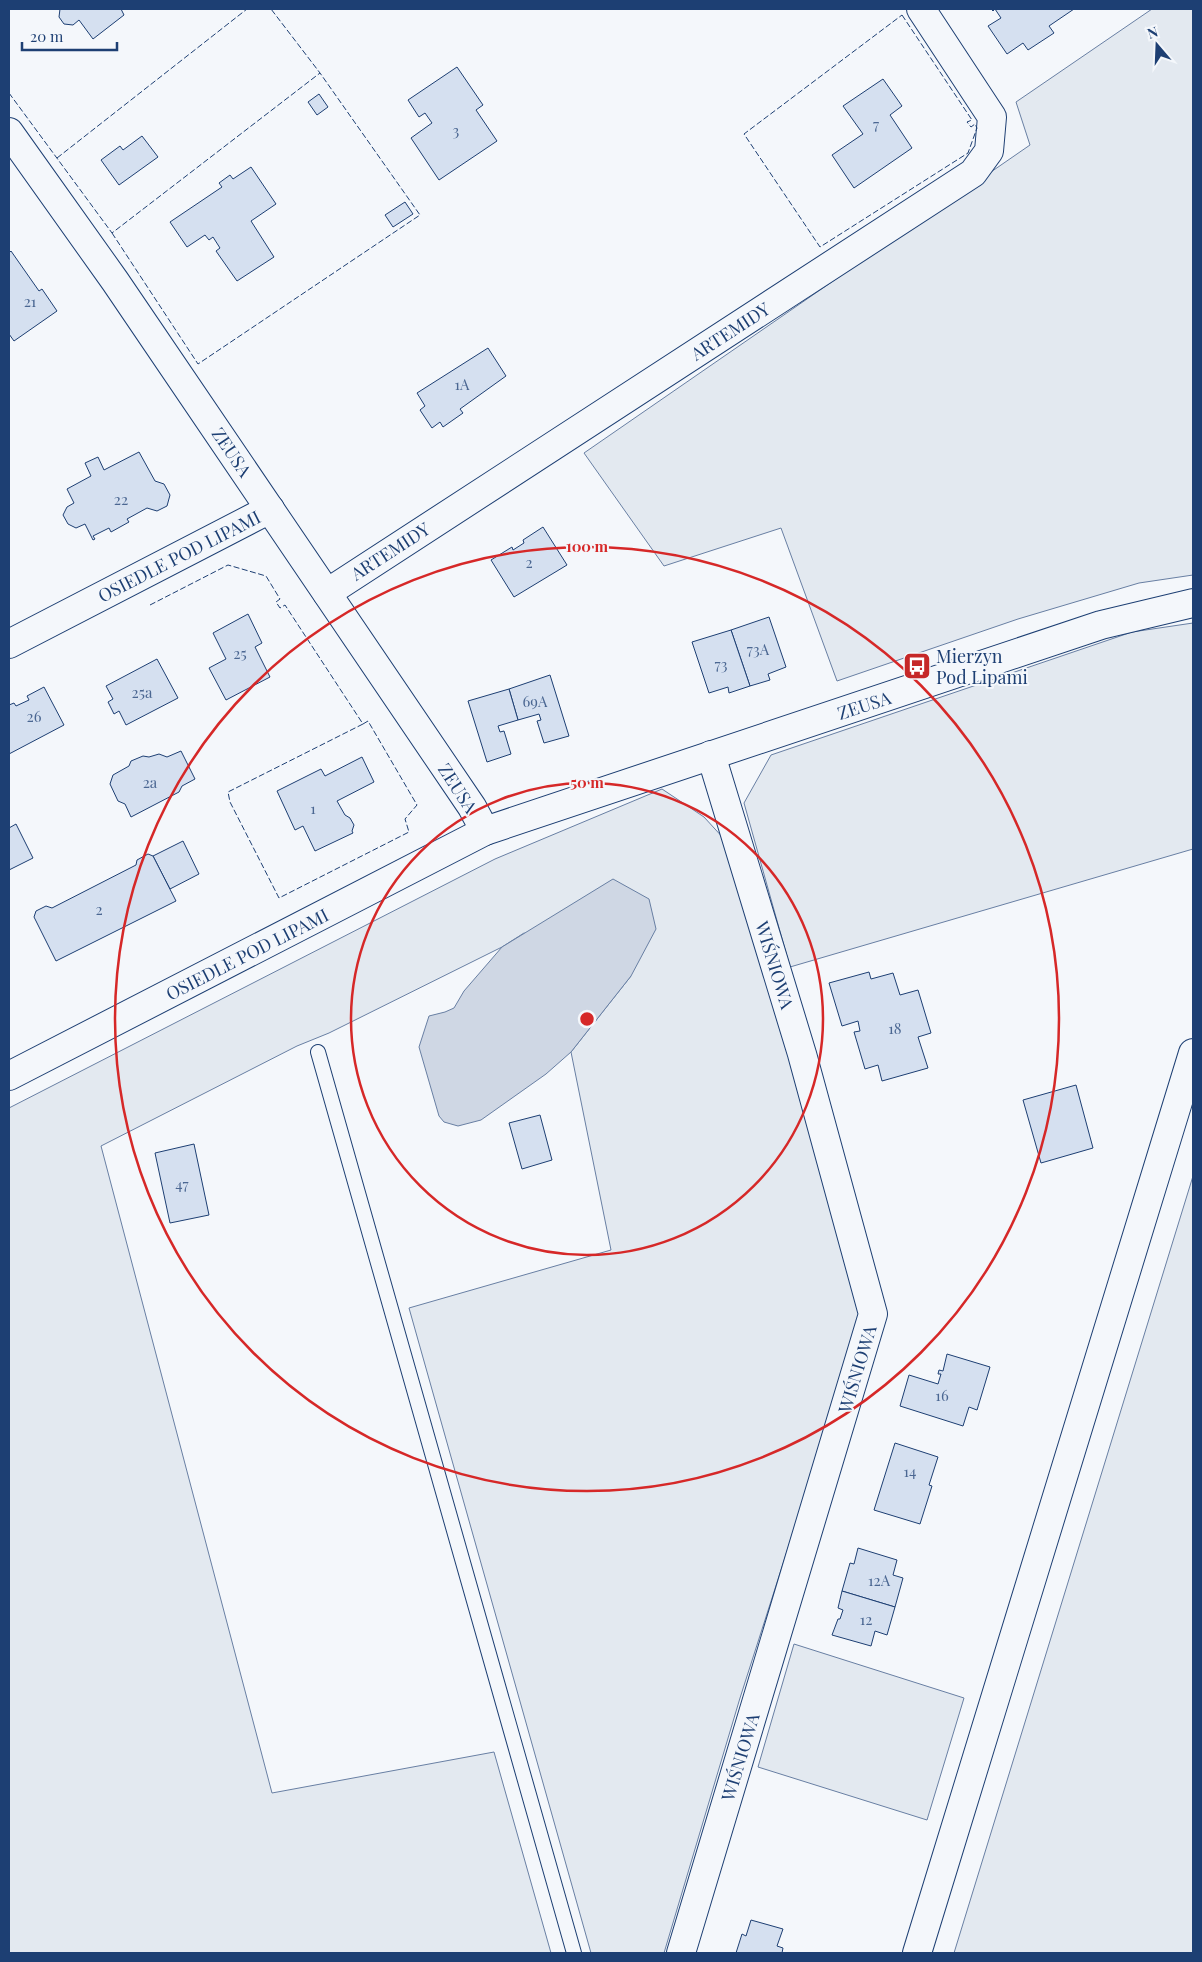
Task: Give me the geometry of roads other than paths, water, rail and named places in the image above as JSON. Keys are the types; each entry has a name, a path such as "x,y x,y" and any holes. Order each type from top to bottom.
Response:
{"street":[{"name":"ARTEMIDY","path":"327,592 973,173 989,150 992,117 921,9"},
{"name":"ZEUSA","path":"9,132 115,281 327,592 472,807 485,831 1101,625 1193,603"},
{"name":"OSIEDLE POD LIPAMI","path":"9,644 270,509"},
{"name":"WIŚNIOWA","path":"681,1953 873,1314 802,1054 710,755"},
{"name":"OSIEDLE POD LIPAMI","path":"9,1076 485,831"},
{"path":"917,1953 1193,1053"}],"lane":[{"path":"318,1052 574,1953"}],"place":[{"name":"Mierzyn Pod Lipami","path":"917,666"}]}
